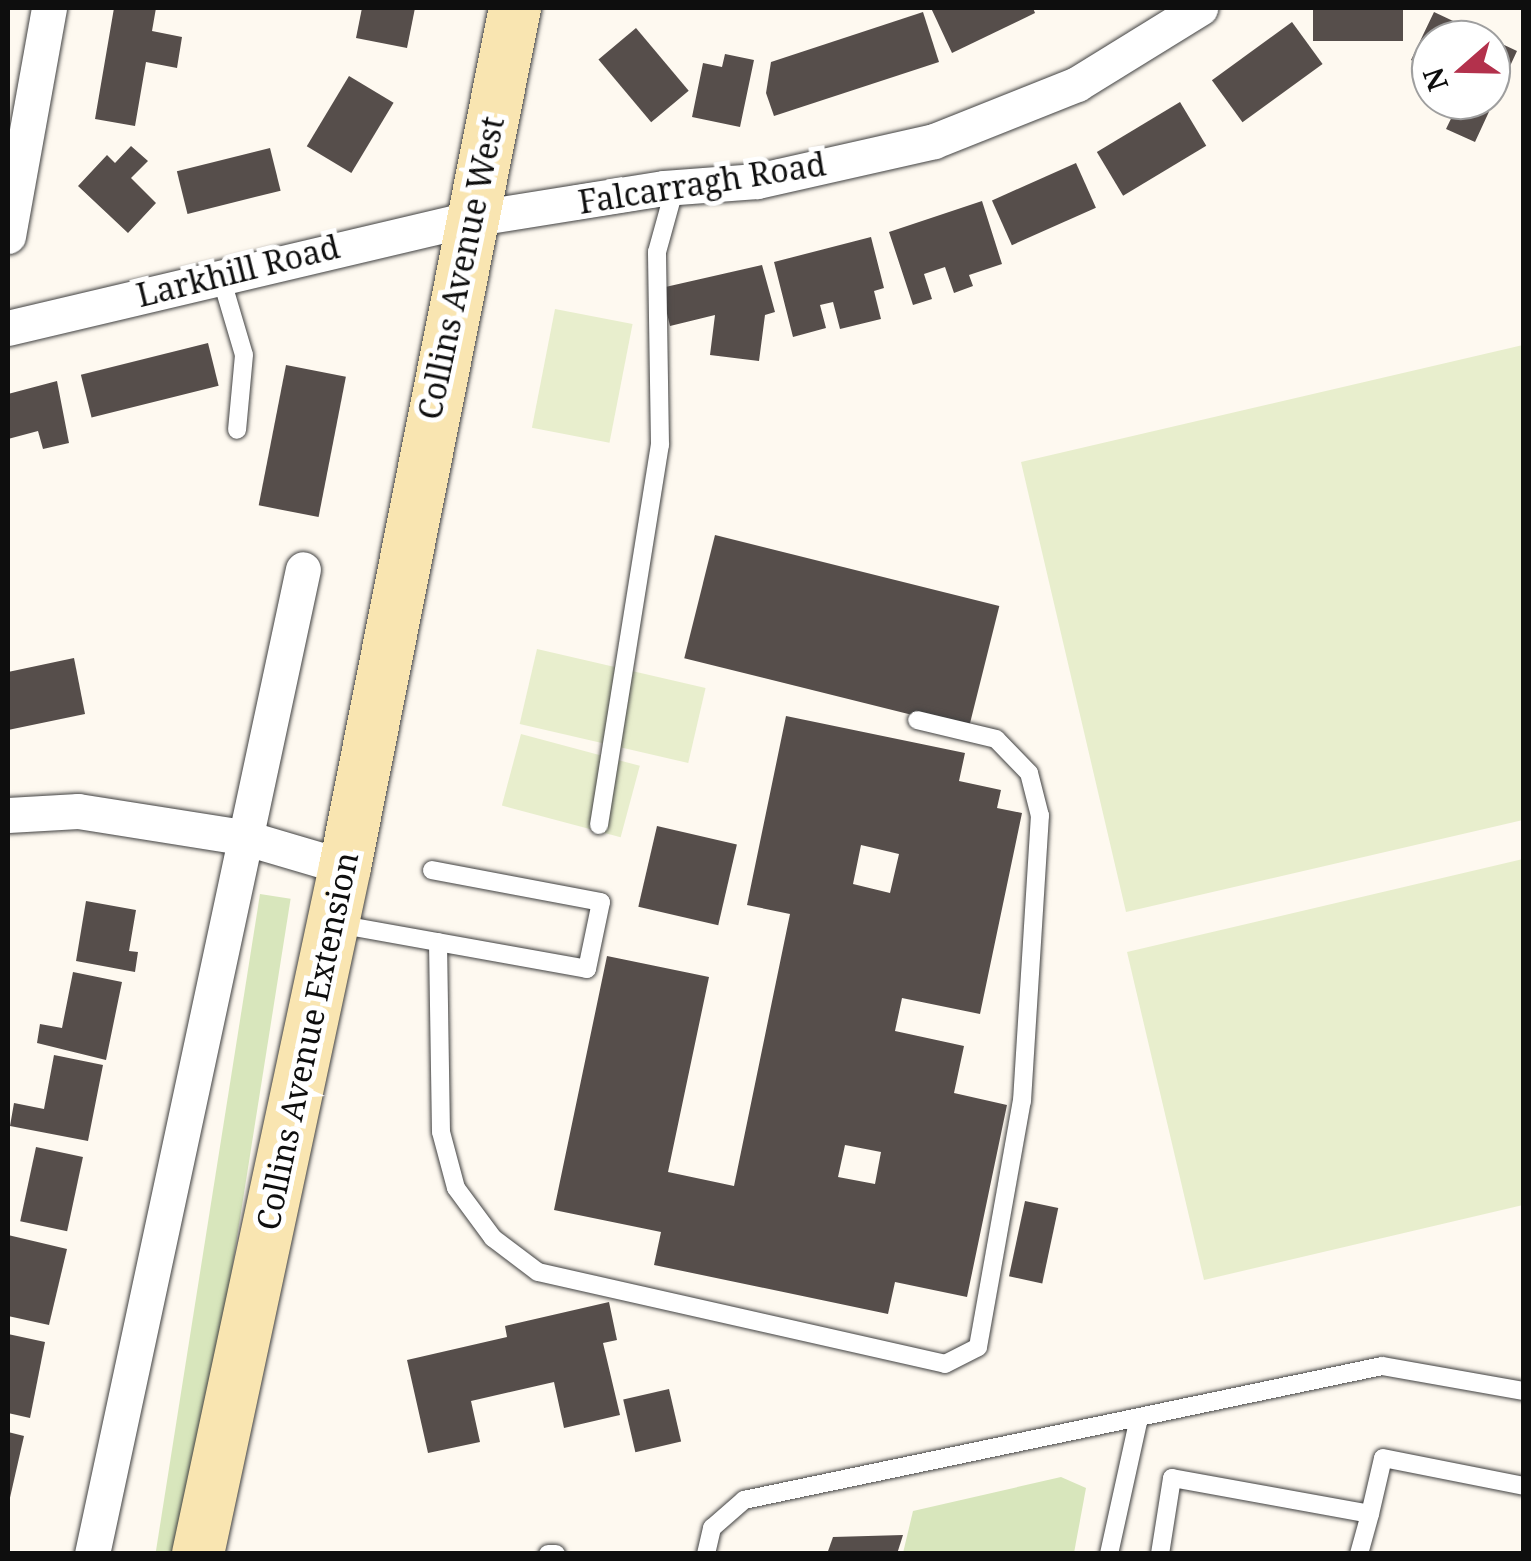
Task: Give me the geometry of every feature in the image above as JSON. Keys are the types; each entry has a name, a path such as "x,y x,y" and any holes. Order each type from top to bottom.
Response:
{"main road":[{"name":"Collins Avenue West","path":"408,528 515,8"},
{"name":"Collins Avenue Extension","path":"198,1554 345,866 408,528"}],"street":[{"path":"8,236 49,8"},
{"name":"Falcarragh Road","path":"470,218 676,187 757,181 934,140 1077,84 1200,8"},
{"name":"Larkhill Road","path":"8,328 220,274 470,218"},
{"path":"92,1554 303,570"},
{"path":"8,815 78,811 243,837 345,866"}],"lane":[{"path":"600,826 660,445 656,252 676,187"},
{"path":"220,274 244,354 237,430"},
{"path":"438,942 441,1132 456,1188 493,1238 538,1272 944,1364 978,1346 1022,1101 1040,816 1029,774 996,740 917,720"},
{"path":"332,923 586,968 601,902 432,870"},
{"path":"706,1554 712,1528 744,1500 1382,1366 1524,1391"},
{"path":"1109,1554 1140,1418"},
{"path":"1359,1554 1383,1458 1524,1486"},
{"path":"1160,1554 1172,1478 1370,1514"}],"green space":[{"path":"555,309 633,324 609,443 532,428"},
{"path":"1523,345 1523,820 1126,912 1021,462"},
{"path":"537,649 706,688 688,763 520,724"},
{"path":"521,734 640,766 621,837 502,805"},
{"path":"1523,859 1523,1205 1204,1280 1127,952"},
{"path":"260,894 291,899 187,1554 155,1554"},
{"path":"1061,1477 1086,1488 1074,1553 903,1553 913,1511"}],"building":[{"path":"114,8 156,8 152,31 182,37 177,68 146,62 135,126 95,119"},
{"path":"362,8 415,8 407,48 356,38"},
{"path":"931,8 1033,8 1035,13 952,53"},
{"path":"1313,8 1403,8 1403,41 1313,41"},
{"path":"923,12 939,62 774,116 766,93 771,62"},
{"path":"1434,12 1451,20 1430,20"},
{"path":"1292,22 1323,64 1242,122 1212,80"},
{"path":"636,28 689,91 651,122 598,59"},
{"path":"725,54 754,60 740,127 692,117 703,63 722,67"},
{"path":"349,76 394,103 351,173 307,146"},
{"path":"1180,102 1206,146 1123,196 1097,152"},
{"path":"1450,120 1485,120 1475,142 1446,129"},
{"path":"131,146 148,161 131,178 156,203 128,233 78,186 107,155 115,163"},
{"path":"270,148 281,191 187,214 177,171"},
{"path":"1076,163 1096,208 1012,245 992,200"},
{"path":"982,201 1002,264 969,275 973,286 954,293 945,267 924,274 932,299 913,305 889,232"},
{"path":"871,237 884,288 874,291 881,319 840,329 833,302 820,305 826,328 793,337 774,262"},
{"path":"762,265 775,312 765,315 759,361 710,355 715,315 670,326 661,288"},
{"path":"208,343 219,386 92,417 81,375"},
{"path":"286,365 346,377 319,517 259,505"},
{"path":"57,381 69,443 43,449 38,431 8,439 8,394"},
{"path":"715,535 999,606 969,729 684,658"},
{"path":"74,658 85,714 8,730 8,672"},
{"path":"786,716 965,753 959,781 1001,790 997,808 1022,813 980,1014 902,998 895,1031 964,1046 954,1093 1007,1105 967,1297 895,1282 888,1314 654,1265 661,1232 554,1210 607,956 709,977 668,1172 734,1186 790,914 747,905","holes":["861,845 899,854 890,893 853,884","845,1145 881,1152 875,1184 838,1177"]},
{"path":"657,826 737,844 718,925 638,907"},
{"path":"86,901 136,910 129,951 138,952 135,972 76,961"},
{"path":"73,972 122,982 106,1060 37,1043 40,1024 62,1028"},
{"path":"54,1055 103,1065 88,1141 10,1126 14,1103 44,1109"},
{"path":"36,1147 83,1157 67,1231 20,1221"},
{"path":"1025,1201 1058,1208 1042,1283 1009,1276"},
{"path":"8,1235 67,1249 49,1325 8,1316"},
{"path":"609,1302 617,1340 603,1343 620,1415 564,1428 554,1382 471,1401 480,1442 428,1453 407,1360 507,1337 505,1326"},
{"path":"8,1334 45,1342 30,1418 8,1413"},
{"path":"669,1389 681,1442 635,1452 623,1400"},
{"path":"8,1432 24,1436 9,1502 8,1502"},
{"path":"903,1535 897,1554 827,1554 833,1537"}]}
